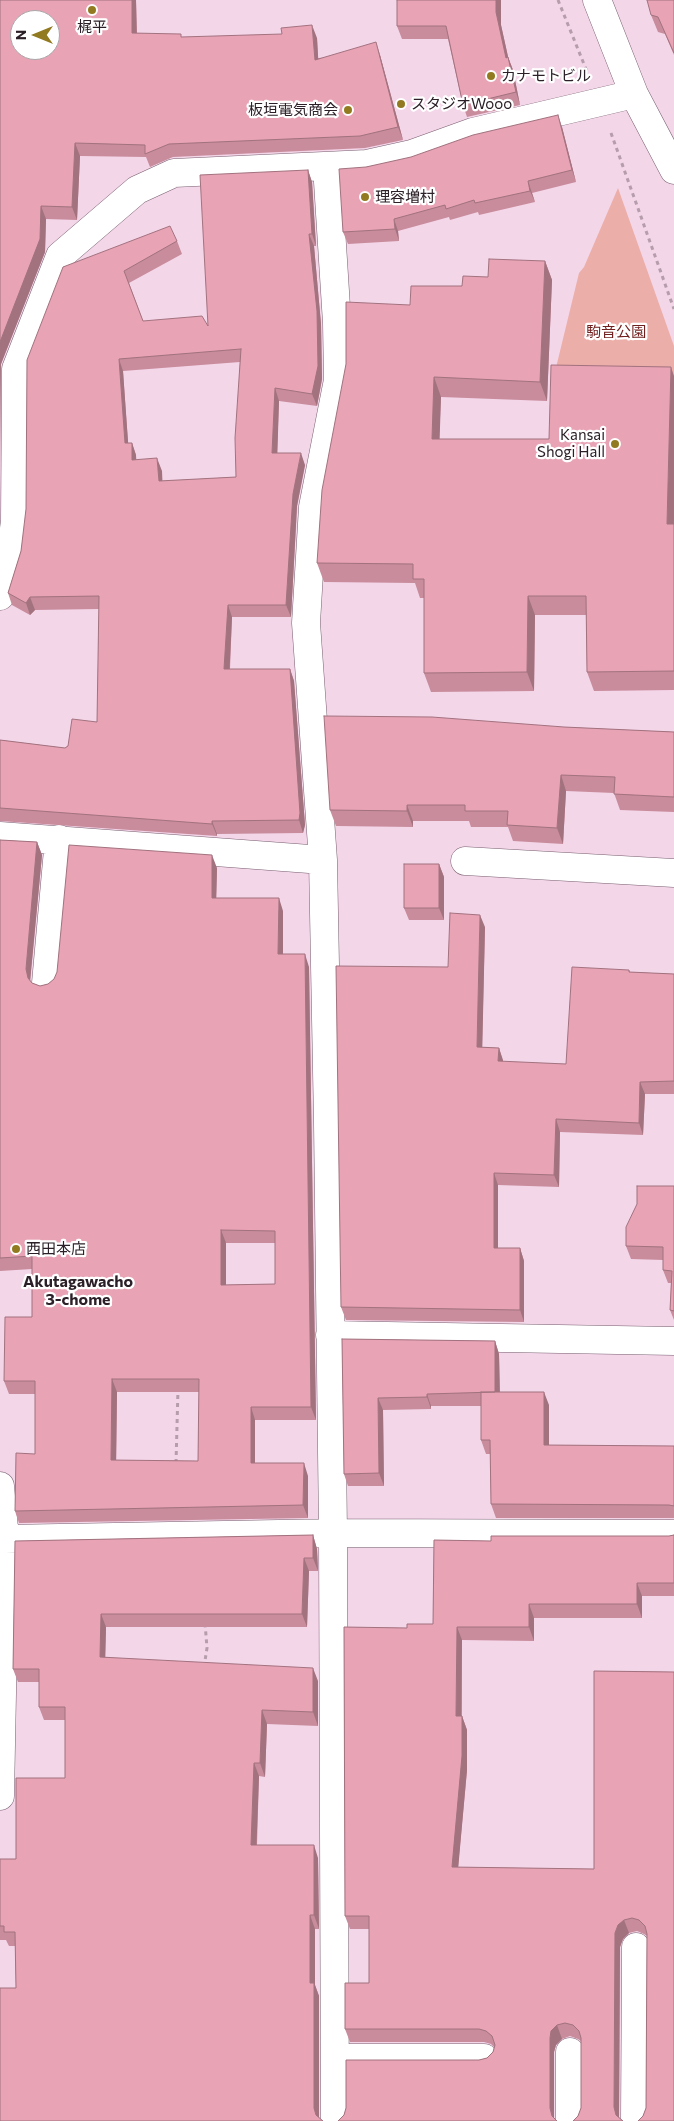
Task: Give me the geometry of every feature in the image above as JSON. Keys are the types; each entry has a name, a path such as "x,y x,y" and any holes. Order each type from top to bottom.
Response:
{"street":[{"path":"597,0 634,94 673,165"},
{"path":"0,596 10,559 14,521 16,369 60,256 137,190 174,173 367,164 412,154 473,132 634,94"},
{"path":"327,166 337,323 338,380 313,506 306,623 323,860 333,1533 335,2121"},
{"path":"0,836 323,860"},
{"path":"46,983 59,840"},
{"path":"465,861 674,873"},
{"path":"330,1335 674,1341"},
{"path":"0,1486 5,1539 0,1796"},
{"path":"5,1539 333,1533 674,1534"},
{"path":"635,2121 636,1947"},
{"path":"570,2052 570,2121"},
{"path":"335,2058 484,2058"}],"path":[{"path":"558,0 600,102 674,309"},
{"path":"176,1471 178,1383"},
{"path":"202,1676 207,1648 205,1620"}],"green space":[{"name":"駒音公園","path":"618,188 674,346 674,383 553,380 579,273 584,267"}],"building":[{"path":"0,0 132,0 132,33 181,34 181,37 282,34 281,28 312,25 315,60 376,42 398,127 360,136 169,144 145,154 145,145 75,143 72,207 41,206 40,239 0,342"},
{"path":"397,0 496,0 496,12 506,58 508,57 516,92 463,105 446,26 397,26"},
{"path":"647,0 674,0 674,53 658,17 651,15"},
{"path":"558,115 572,170 528,181 530,191 475,203 474,200 446,209 445,205 394,219 395,229 343,232 339,169 366,167 411,157 473,135"},
{"path":"308,170 312,234 309,234 317,311 318,366 312,394 275,388 272,453 301,453 293,494 286,605 228,605 224,669 290,669 299,820 212,821 212,824 0,808 0,740 65,748 68,746 72,719 97,722 99,596 30,597 26,603 8,593 21,551 26,509 27,360 63,267 170,226 177,241 124,271 143,321 202,316 208,326 200,175","holes":["241,349 235,438 236,477 159,481 157,458 132,460 132,443 125,443 119,359"]},
{"path":"489,259 545,261 540,382 434,377 432,439 549,439 551,365 671,367 667,524 674,524 674,671 587,672 586,596 528,596 527,672 424,673 424,579 413,579 413,564 317,563 322,490 346,364 346,302 410,305 411,286 462,286 463,276 488,277"},
{"path":"324,716 432,717 564,727 674,732 674,797 614,794 615,777 561,775 557,828 507,825 508,811 465,811 465,805 407,805 407,811 330,810"},
{"path":"0,840 37,842 26,969 28,978 32,983 40,986 48,984 54,979 57,972 69,845 212,855 212,898 279,898 278,954 305,954 311,1407 251,1407 251,1463 304,1463 303,1505 15,1511 16,1453 35,1454 35,1381 4,1381 5,1317 32,1317 32,1256 0,1258","holes":["221,1230 275,1231 275,1284 221,1285","112,1379 199,1379 198,1461 111,1460"]},
{"path":"404,864 439,864 439,908 404,908"},
{"path":"450,913 480,915 477,1047 499,1048 498,1061 566,1064 572,967 674,974 674,1081 640,1082 639,1123 556,1119 554,1175 494,1173 494,1248 520,1248 520,1310 341,1307 336,966 448,967"},
{"path":"637,1186 674,1186 674,1311 670,1310 672,1271 663,1270 663,1247 626,1246 626,1227 637,1204"},
{"path":"342,1339 495,1341 495,1392 427,1394 427,1397 378,1398 379,1473 344,1474"},
{"path":"481,1392 544,1392 544,1445 674,1446 674,1506 491,1504 490,1440 481,1440"},
{"path":"313,1535 313,1558 304,1558 302,1614 101,1614 100,1657 313,1668 313,1712 262,1710 260,1763 254,1763 251,1845 314,1845 314,1915 310,1915 310,1983 314,1983 314,2108 316,2115 323,2121 0,2121 0,1988 16,1988 15,1932 4,1932 4,1926 0,1926 0,1859 16,1859 16,1778 65,1778 65,1707 39,1707 39,1669 13,1669 15,1541"},
{"path":"674,1535 674,1583 637,1583 637,1604 529,1604 529,1627 457,1627 456,1716 462,1716 462,1756 452,1867 594,1869 594,1671 674,1672 674,2121 638,2121 643,2116 646,2108 647,1934 645,1926 639,1920 632,1918 624,1920 618,1925 615,1933 614,2107 616,2115 623,2121 573,2121 578,2116 581,2108 581,2038 579,2031 573,2025 565,2023 557,2025 551,2031 550,2038 550,2108 552,2116 557,2121 338,2121 344,2115 346,2108 346,2060 479,2060 487,2058 493,2052 495,2045 492,2036 486,2031 479,2029 345,2029 345,1983 369,1983 369,1916 345,1916 344,1627 407,1628 407,1624 433,1624 434,1540 491,1541 491,1536"}],"place":[{"name":"梶平","path":"92,10"},
{"name":"カナモトビル","path":"491,76"},
{"name":"スタジオWooo","path":"401,104"},
{"name":"板垣電気商会","path":"348,110"},
{"name":"理容増村","path":"365,197"},
{"name":"Kansai Shogi Hall","path":"615,444"},
{"name":"西田本店","path":"16,1249"}],"district":[{"name":"Akutagawacho 3-chome","path":"78,1291"}]}
